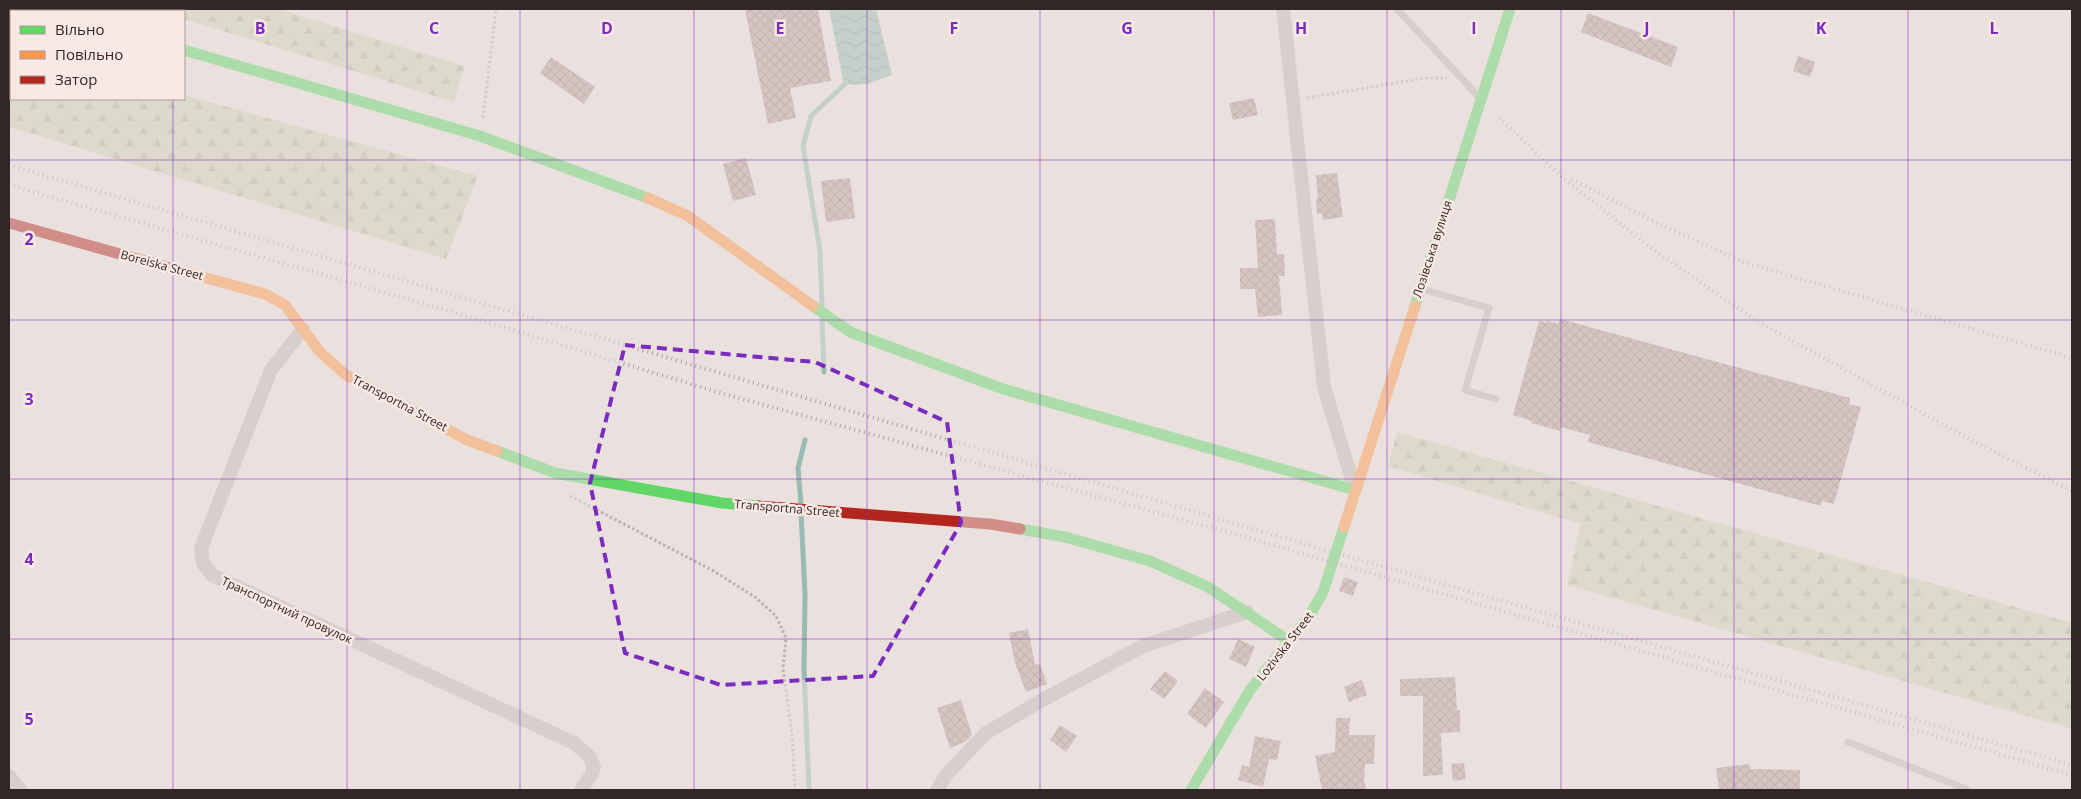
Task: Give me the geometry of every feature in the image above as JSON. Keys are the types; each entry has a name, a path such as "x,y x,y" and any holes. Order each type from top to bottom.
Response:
{"street":[{"path":"1283,9 1324,387 1355,490"},
{"name":"Лозівська вулиця","path":"1355,490 1510,9"},
{"path":"185,50 480,136 644,196 688,216 850,332 1003,389 1355,490"},
{"name":"Boreiska Street","path":"9,223 265,294 285,305 303,329"},
{"name":"Transportna Street","path":"303,329 320,352 346,375 468,440 555,473 722,503 990,524 1065,537 1150,562 1208,586 1289,641"},
{"name":"Транспортний провулок","path":"303,329 271,370 201,548 203,563 212,575 574,743 589,756 594,767 592,774 581,790"},
{"name":"Lozivska Street","path":"1191,790 1250,690 1310,615 1323,592 1355,490"},
{"path":"937,790 947,774 986,733 1046,698 1143,646 1247,612"},
{"path":"9,776 20,790"}],"lane":[{"path":"1398,9 1481,99"},
{"path":"1420,289 1489,308 1465,390 1496,399"},
{"path":"1848,742 1968,790"}],"path":[{"path":"480,136 496,9"},
{"path":"1292,101 1424,78 1462,79"},
{"path":"564,490 570,496 712,570 755,597 776,616 786,638 783,668 792,735 795,790"}],"highlighted area":[{"path":"625,345 815,362 947,422 961,523 873,676 721,685 625,653 590,483"}],"green space":[{"path":"150,9 278,9 465,66 454,102 185,19 185,10"},
{"path":"9,47 10,100 185,100 185,95 478,176 446,259 9,127"},
{"path":"1397,432 2072,623 2072,729 1567,585 1581,524 1388,466"}],"water":[{"path":"829,9 876,9 892,75 867,84 844,85"}],"building":[{"path":"745,9 818,9 831,81 790,88 796,118 768,124"},
{"path":"1588,13 1678,47 1671,67 1581,32"},
{"path":"1798,56 1815,62 1810,77 1793,71"},
{"path":"551,57 595,87 584,104 540,73"},
{"path":"1254,98 1258,115 1233,120 1229,103"},
{"path":"746,158 756,195 733,201 723,164"},
{"path":"1337,173 1343,217 1323,220 1322,213 1317,214 1316,175"},
{"path":"850,178 855,218 826,222 821,181"},
{"path":"1275,219 1277,254 1284,254 1285,276 1279,276 1282,315 1258,317 1255,289 1240,289 1240,268 1258,268 1255,220"},
{"path":"1560,319 1850,398 1849,404 1861,407 1834,504 1822,501 1821,506 1588,442 1590,435 1561,427 1560,431 1531,423 1532,421 1513,415 1539,321 1558,324"},
{"path":"1344,577 1358,582 1353,596 1339,591"},
{"path":"1028,629 1035,665 1040,664 1047,684 1026,692 1015,663 1009,633"},
{"path":"1238,639 1255,647 1246,667 1229,659"},
{"path":"1165,671 1178,681 1164,699 1150,689"},
{"path":"1455,677 1457,710 1460,710 1460,732 1441,733 1443,775 1423,776 1423,696 1400,696 1400,679"},
{"path":"1362,680 1367,695 1349,702 1344,687"},
{"path":"1205,688 1224,702 1206,728 1187,714"},
{"path":"961,700 972,735 965,742 950,748 937,708"},
{"path":"1336,718 1350,718 1349,735 1375,735 1374,764 1365,764 1364,782 1367,790 1322,790 1315,756 1335,752"},
{"path":"1060,725 1077,736 1066,752 1050,740"},
{"path":"1255,736 1281,741 1277,760 1269,759 1263,787 1238,780 1242,765 1249,767"},
{"path":"1464,763 1466,779 1453,781 1451,764"},
{"path":"1750,764 1750,769 1800,770 1800,790 1719,790 1716,768"}],"waterway":[{"path":"822,306 820,251 803,146 811,116 844,85"},
{"path":"822,319 824,372"},
{"path":"801,504 798,468 805,440"},
{"path":"801,512 805,594 804,670 809,790"}],"railway":[{"path":"1499,118 1562,177 1654,250 1755,320 1973,441 2072,491"},
{"path":"9,165 1336,553 2072,765"},
{"path":"1572,179 1649,219 1743,262 2072,358"},
{"path":"9,185 456,313 721,393 1238,535 2072,775"}],"traffic: fast":[{"path":"1415,306 1510,9"},
{"path":"185,50 480,136 648,198"},
{"path":"813,306 850,332 1003,389 1355,490"},
{"path":"497,451 555,473 722,503 758,506"},
{"path":"1191,790 1250,690 1310,615 1323,592 1344,527"},
{"path":"1020,529 1065,537 1150,561 1208,587 1289,641"}],"traffic: slow":[{"path":"44,9 48,10"},
{"path":"648,198 688,216 813,306"},
{"path":"188,273 265,294 285,305 320,352 346,375 467,440 497,451"},
{"path":"1344,527 1415,306"}],"traffic: jam":[{"path":"9,223 188,273"},
{"path":"758,506 990,524 1020,529"}]}
